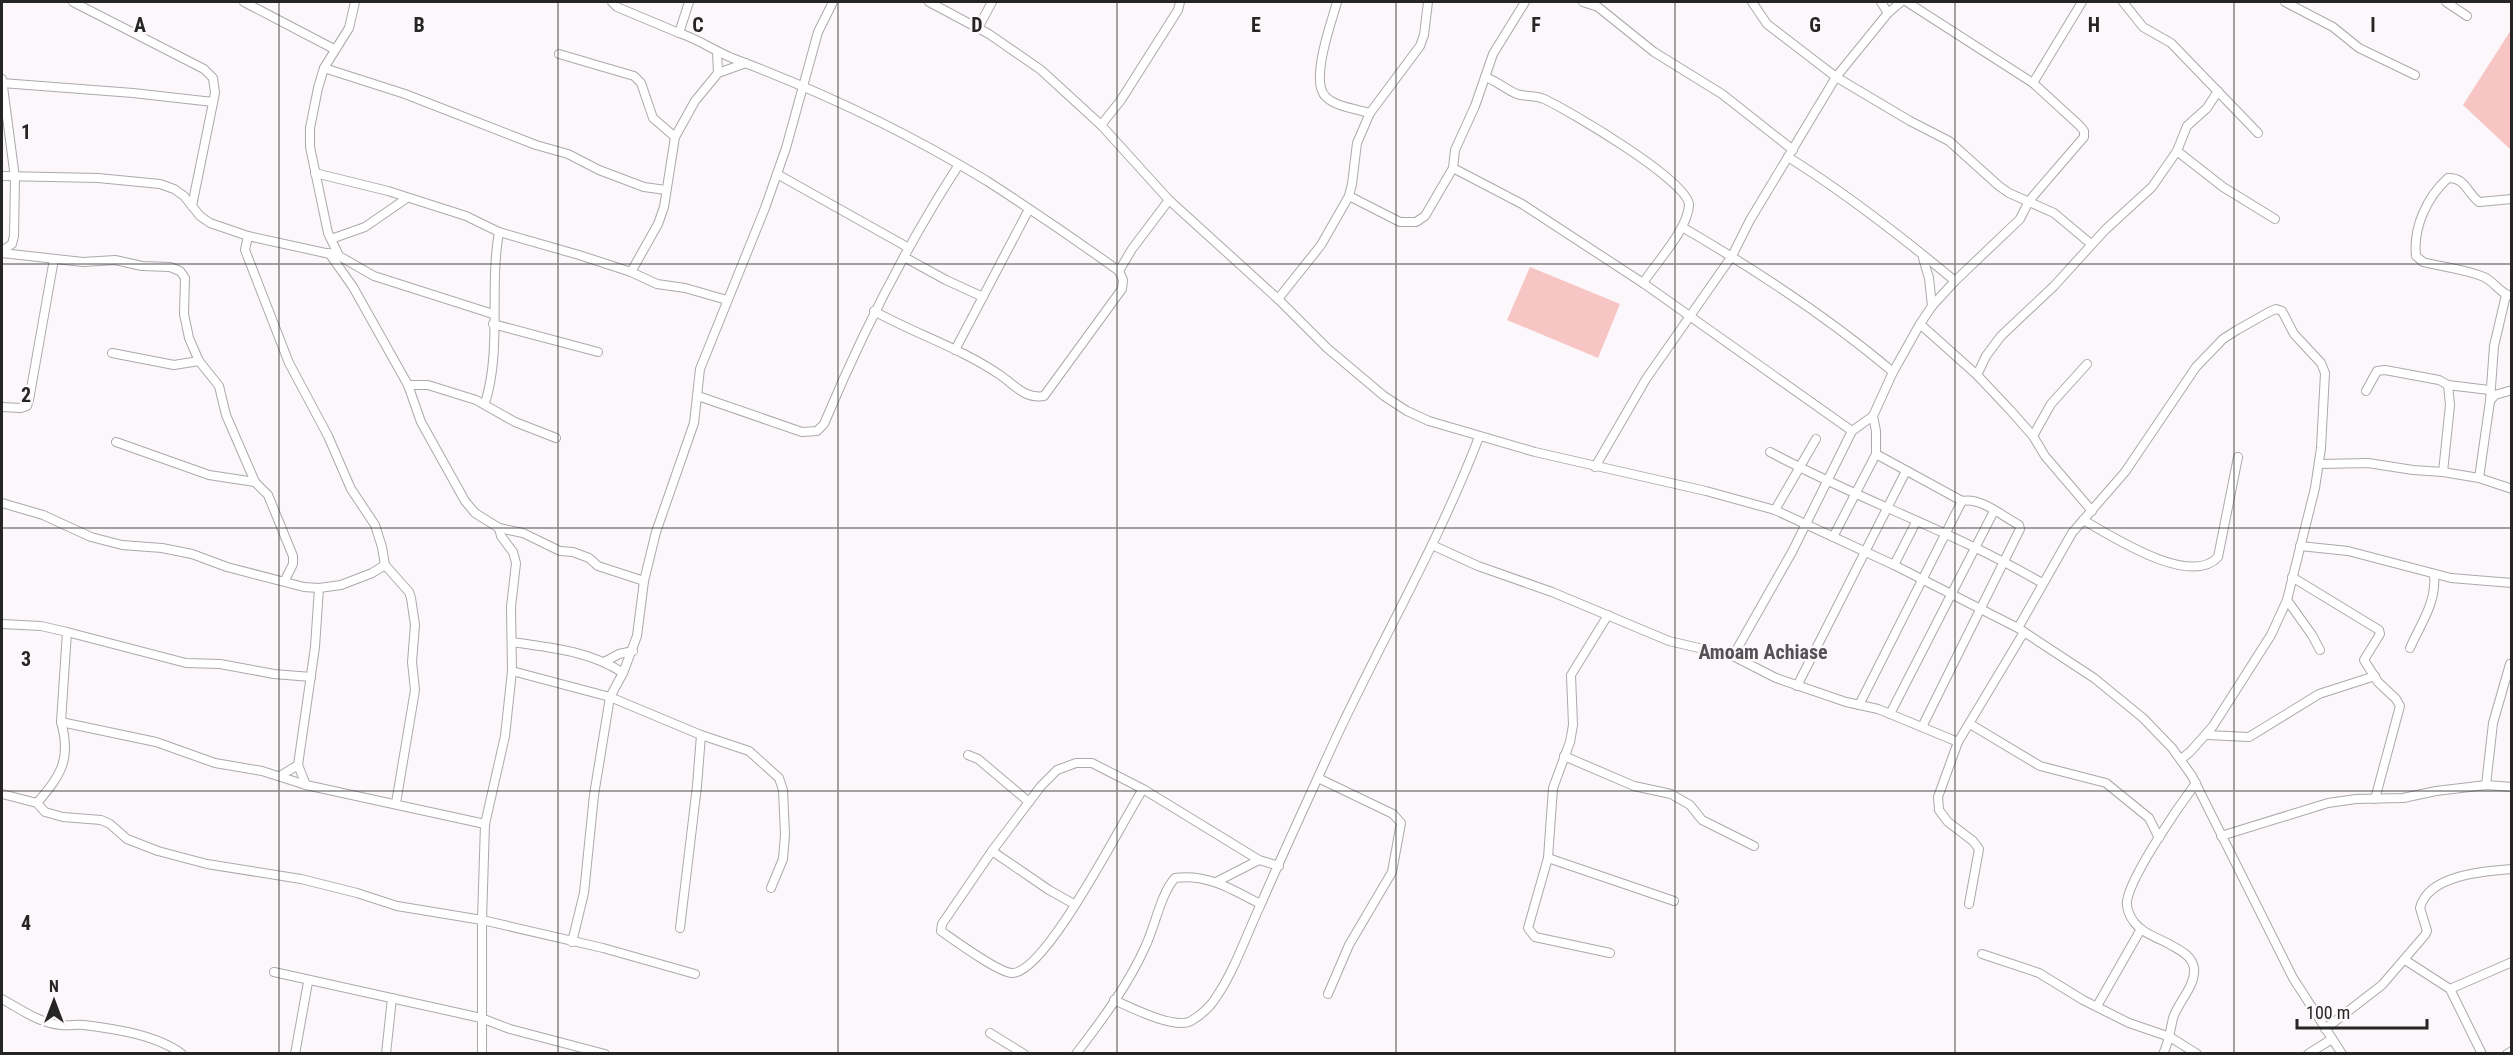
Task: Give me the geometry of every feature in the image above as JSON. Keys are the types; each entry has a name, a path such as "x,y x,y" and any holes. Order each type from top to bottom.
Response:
{"street":[{"path":"73,2 204,69 215,84 192,206"},
{"path":"244,2 334,49"},
{"path":"339,256 329,236 310,147 310,128 324,68 349,28 354,2"},
{"path":"612,2 617,7 695,38 717,52 804,86 893,130 1029,209 1119,271 1123,280 1122,290 1044,396 1034,397 1024,394 1000,375 955,350 874,311"},
{"path":"679,33 689,2"},
{"path":"572,942 584,893 594,795 610,698 633,651 641,614 644,581 656,532 694,423 700,369 777,174 818,32 833,2"},
{"path":"929,2 978,28 1041,70 1101,125 1169,200 1278,299 1327,348 1384,396 1407,411 1429,421 1479,437 1595,467 1706,491 1775,510 1924,579 1979,610 2021,630 2094,678 2143,718 2181,759 2196,783 2293,978 2342,1053"},
{"path":"978,28 992,2"},
{"path":"1101,125 1127,90 1178,10 1180,2"},
{"path":"1337,2 1323,50 1320,86 1323,95 1331,102 1370,113"},
{"path":"1278,299 1321,245 1349,195 1357,143 1370,113 1420,46 1424,35 1428,2"},
{"path":"1349,195 1401,222 1416,222 1425,216 1453,168 1455,150 1475,106 1492,54 1525,2"},
{"path":"1583,2 1599,7 1654,52 1722,94 1790,154 1922,254 1955,282"},
{"path":"1752,2 1767,24 1836,77 1910,121 1949,141 1999,186 2054,213 2091,244"},
{"path":"1881,2 1888,13"},
{"path":"1595,467 1646,379 1732,256 1836,77 1888,13 1901,2"},
{"path":"1733,656 1807,525 1852,431 1873,416 1893,372 1932,306 2020,219 2029,201 2081,142 2084,134 2080,126 2033,83 1908,2"},
{"path":"2033,83 2082,2"},
{"path":"2123,2 2143,27 2171,43 2258,133"},
{"path":"2285,2 2333,27 2360,48 2415,75"},
{"path":"2446,2 2467,16"},
{"path":"717,52 718,73"},
{"path":"559,54 634,76 641,83 653,118 675,137"},
{"path":"631,272 658,224 675,137 695,101 718,73 746,63"},
{"path":"324,68 377,84 536,146 568,154 600,170 644,186 666,190"},
{"path":"1485,77 1498,81 1519,94 1540,98 1581,118 1647,163 1678,187 1688,199 1687,215 1682,227 1642,283"},
{"path":"2,252 12,243 14,236 15,178 2,81 213,102"},
{"path":"1977,375 1986,356 2001,336 2054,286 2091,244 2147,192 2177,152 2187,126 2207,108 2218,91"},
{"path":"2177,152 2223,187 2275,219"},
{"path":"698,396 802,432 818,431 824,424 846,368 874,311 923,221 958,166"},
{"path":"1453,168 1522,204 1642,283 1852,431"},
{"path":"315,173 466,216 499,232 631,272 657,284 685,288 727,300"},
{"path":"777,174 909,248"},
{"path":"2,176 98,178 160,184 174,189 210,223 248,236 339,256 374,276 493,314"},
{"path":"2479,478 2490,401 2494,346 2509,296 2481,276 2422,262 2416,256 2415,249 2419,223 2425,210 2433,195 2448,178 2456,178 2463,182 2479,202 2511,199"},
{"path":"318,250 329,236 365,227 407,198"},
{"path":"1119,271 1132,249 1169,200"},
{"path":"955,350 1029,209"},
{"path":"1682,227 1732,256 1846,334 1893,372"},
{"path":"485,403 492,371 495,255 499,232"},
{"path":"248,236 245,250 273,327 289,363 328,436 351,489 375,525 385,565 409,592 415,625 412,662 415,690 396,803"},
{"path":"2,252 83,262 115,260 142,266 170,267 180,271 185,278 184,314 189,338 199,360 219,386 226,416 255,482 268,495 293,556 293,564 285,580"},
{"path":"329,253 353,287 408,385 421,422 465,501 475,513 499,528 523,533 560,551 573,552 589,558 598,566 644,581"},
{"path":"1922,254 1929,278 1932,306"},
{"path":"904,257 983,297"},
{"path":"2,407 27,406 54,259"},
{"path":"1969,904 1979,849 1947,822 1937,803 1958,742 2021,630 2042,583 2072,533 2092,512 2138,454 2196,367 2223,339 2276,309 2285,315 2294,334 2324,369 2325,390 2322,404 2319,464 2310,514 2287,600 2271,635 2207,735 2181,759"},
{"path":"493,324 598,352"},
{"path":"1920,324 1977,375 2033,436 2045,456 2092,512"},
{"path":"112,353 174,365 199,360"},
{"path":"2033,436 2051,404 2086,364"},
{"path":"2366,391 2374,376 2381,370 2439,380 2448,385 2489,390"},
{"path":"408,385 428,386 485,403 515,422 556,438"},
{"path":"2443,472 2450,405 2448,385"},
{"path":"2490,401 2494,395 2511,390"},
{"path":"1833,537 1876,454 1876,431 1873,416"},
{"path":"1114,1000 1176,1023 1189,1022 1209,1007 1218,996 1246,940 1260,904 1348,711 1432,545 1479,437"},
{"path":"1775,510 1816,439"},
{"path":"116,442 208,476 255,482"},
{"path":"1770,452 1829,482 2004,561 2042,583"},
{"path":"1876,454 1962,501 1970,499 1978,502 2019,525 2020,529 1922,727"},
{"path":"2083,520 2134,549 2171,564 2194,566 2210,563 2218,557 2238,457"},
{"path":"2319,464 2368,464 2443,472 2479,478 2511,489"},
{"path":"1797,686 1906,471"},
{"path":"1859,705 1962,501"},
{"path":"2,503 43,515 91,537 122,545 162,548 192,554 227,567 304,586 320,588 341,585 372,573 385,565"},
{"path":"1890,714 1994,511"},
{"path":"1894,565 1916,522"},
{"path":"482,1053 485,824 505,736 512,670 511,607 516,563 513,552 501,536 499,528"},
{"path":"1432,545 1478,566 1608,615 1669,641 1733,656 1797,686 1890,714 1958,742"},
{"path":"2300,546 2348,551 2434,574 2477,582 2511,583"},
{"path":"2410,648 2433,600 2434,574"},
{"path":"2292,577 2379,630 2380,634 2364,658 2375,676 2400,706 2375,799"},
{"path":"306,785 298,765 311,677 320,588"},
{"path":"2287,600 2320,650"},
{"path":"1608,615 1571,675 1573,725 1553,788 1548,858 1528,928 1535,937 1610,953"},
{"path":"2,624 41,626 186,663 220,664 274,674 311,677"},
{"path":"37,803 61,771 66,754 61,722 67,632"},
{"path":"512,642 578,653 606,661 623,673"},
{"path":"606,661 633,651"},
{"path":"2486,785 2493,723 2510,664"},
{"path":"512,670 610,698 700,735 749,751 779,778 783,790 785,814 783,859 771,888"},
{"path":"2207,735 2249,737 2319,694 2375,676"},
{"path":"61,722 156,742 215,763 280,776 306,785 485,824"},
{"path":"1970,724 2040,766 2106,783 2150,818 2159,838"},
{"path":"680,928 697,786 700,735"},
{"path":"968,755 978,759 1029,802"},
{"path":"1564,756 1634,786 1671,794 1690,805 1702,820 1754,846"},
{"path":"1143,789 1096,872 1048,946 1028,967 1012,973 1000,970 941,931 941,927 992,851 1029,802 1052,774 1066,765 1076,763 1092,763 1143,789 1259,860 1279,866"},
{"path":"280,776 298,765"},
{"path":"1318,777 1393,814 1401,824 1392,872 1349,945 1328,994"},
{"path":"2163,1053 2170,1037 2173,1018 2193,981 2194,970 2192,962 2185,953 2141,929 2130,916 2127,900 2159,838 2196,783"},
{"path":"2222,836 2328,803 2356,799 2403,798 2436,790 2486,785 2511,787"},
{"path":"2,794 37,803 45,812 63,817 100,820 110,824 127,838 158,851 207,864 302,879 397,906 482,921 695,974"},
{"path":"992,851 1049,890 1074,904"},
{"path":"1548,858 1674,901"},
{"path":"1215,882 1259,860"},
{"path":"2325,1029 2382,985 2427,931 2420,908 2427,895 2463,875 2511,869"},
{"path":"1076,1053 1114,1000 1145,946 1170,882 1175,878 1194,876 1215,882 1260,904"},
{"path":"2097,1006 2141,929"},
{"path":"1982,954 2039,973 2129,1023 2170,1037 2197,1053"},
{"path":"2404,960 2450,989 2482,1053"},
{"path":"2450,989 2511,962"},
{"path":"274,972 308,982 481,1018 510,1029 605,1053"},
{"path":"295,1053 308,982"},
{"path":"386,1053 392,998"},
{"path":"2,999 37,1019 61,1025 83,1025 142,1036 169,1044 182,1053"},
{"path":"990,1033 1024,1053"},
{"path":"2307,1053 2332,1039"},
{"path":"2507,1053 2511,1051"}],"shaded area":[{"path":"2511,30 2511,150 2463,105"},
{"path":"1530,267 1620,304 1598,358 1507,320"}],"district":[{"name":"Amoam Achiase","path":"1763,652"}]}
